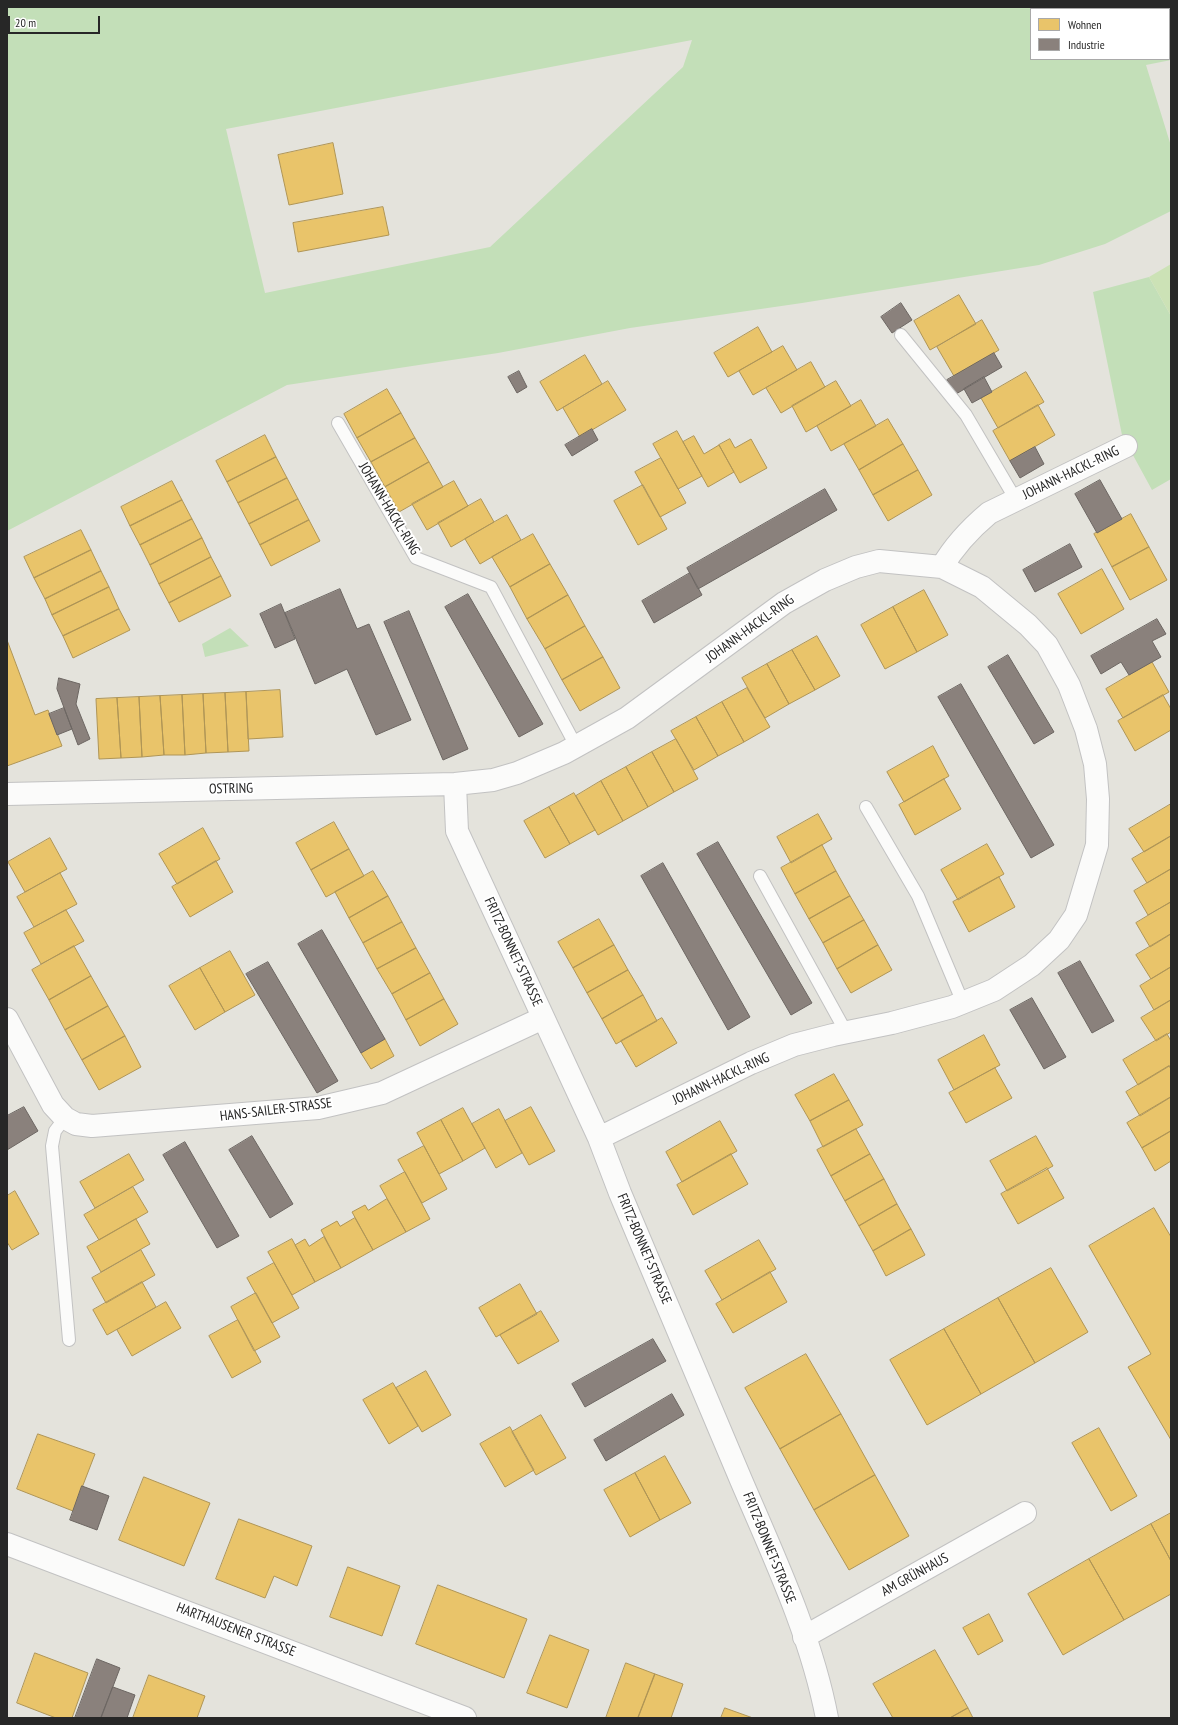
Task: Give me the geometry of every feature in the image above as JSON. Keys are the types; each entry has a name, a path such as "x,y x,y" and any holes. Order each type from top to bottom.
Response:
{"street":[{"name":"JOHANN-HACKL-RING","path":"942,567 952,550 974,526 989,513 1126,446"},
{"name":"JOHANN-HACKL-RING","path":"456,784 493,780 517,772 576,746 627,718 784,603 825,580 856,567 879,561 942,567 982,587 1028,625 1046,645 1069,685 1086,729 1095,764 1098,799 1097,845 1076,915 1059,940 1032,965 994,990 963,1003 892,1023 846,1032 794,1045 765,1057 599,1138"},
{"name":"OSTRING","path":"7,794 456,784"},
{"name":"FRITZ-BONNET-STRASSE","path":"456,784 457,831 599,1138 620,1194 779,1570 820,1685 827,1718"},
{"name":"HANS-SAILER-STRASSE","path":"7,1019 53,1105 65,1118 76,1124 92,1126 198,1119 318,1108 382,1093 543,1018"},
{"name":"AM GRÜNHAUS","path":"804,1637 1025,1513"},
{"name":"HARTHAUSENER STRASSE","path":"7,1544 465,1718"}],"lane":[{"name":"JOHANN-HACKL-RING","path":"901,335 966,415 1016,500"},
{"name":"JOHANN-HACKL-RING","path":"338,423 416,558 491,587 576,746"},
{"path":"866,807 918,896 963,1003"},
{"path":"760,876 846,1032"},
{"path":"65,1118 56,1131 52,1146 68,1340"}],"green space":[{"path":"7,7 1171,7 1171,60 1146,65 1171,146 1171,211 1105,244 1039,265 802,303 630,328 498,353 287,385 7,531","holes":["692,40 683,67 490,247 265,293 226,129"]},
{"path":"1171,264 1171,316 1149,277"},
{"path":"1149,277 1171,316 1171,479 1152,490 1122,435 1093,292"},
{"path":"230,628 249,646 205,657 202,644"}],"building: Wohnen":[{"path":"333,143 343,194 289,205 278,155"},
{"path":"383,207 389,235 298,252 293,223"},
{"path":"959,295 976,324 930,350 914,321"},
{"path":"982,320 999,350 954,376 937,347"},
{"path":"758,327 772,352 728,377 714,353"},
{"path":"783,346 797,370 753,395 739,371"},
{"path":"585,355 602,384 557,411 540,382"},
{"path":"811,362 825,387 781,413 766,388"},
{"path":"1026,372 1044,402 998,428 981,398"},
{"path":"608,381 626,410 580,437 563,408"},
{"path":"836,381 851,406 806,432 792,406"},
{"path":"387,389 401,413 357,438 344,414"},
{"path":"861,400 876,426 831,451 817,426"},
{"path":"1038,405 1055,435 1010,461 993,431"},
{"path":"401,413 415,438 371,462 357,438"},
{"path":"888,419 903,444 859,470 844,444"},
{"path":"677,431 702,476 678,489 653,444"},
{"path":"265,435 276,457 227,482 216,461"},
{"path":"694,436 704,454 719,445 734,472 708,487 683,442"},
{"path":"415,438 429,462 385,487 371,462"},
{"path":"730,439 735,448 751,439 767,468 740,483 719,445"},
{"path":"903,444 918,470 873,495 859,470"},
{"path":"276,457 287,478 238,503 227,482"},
{"path":"661,458 686,503 660,517 635,472"},
{"path":"429,462 443,487 399,512 385,487"},
{"path":"918,470 932,495 888,521 873,495"},
{"path":"287,478 298,499 249,524 238,503"},
{"path":"172,481 182,500 130,526 121,507"},
{"path":"454,481 468,506 427,530 412,504"},
{"path":"643,485 667,529 638,545 614,501"},
{"path":"298,499 309,520 260,545 249,524"},
{"path":"481,499 494,522 451,547 438,523"},
{"path":"182,500 192,519 140,545 130,526"},
{"path":"1131,514 1149,547 1112,567 1094,534"},
{"path":"507,515 521,540 480,564 465,539"},
{"path":"192,519 202,538 150,565 140,545"},
{"path":"309,520 320,541 271,566 260,545"},
{"path":"81,530 91,550 34,578 24,557"},
{"path":"533,534 550,564 510,587 492,557"},
{"path":"202,538 211,557 159,584 150,565"},
{"path":"1149,547 1167,580 1130,600 1112,567"},
{"path":"91,550 101,571 45,599 34,578"},
{"path":"211,557 221,576 169,603 159,584"},
{"path":"550,564 568,595 527,619 510,587"},
{"path":"1102,569 1124,609 1081,634 1058,594"},
{"path":"101,571 109,587 52,615 45,599"},
{"path":"221,576 231,596 179,622 169,603"},
{"path":"109,587 119,609 63,636 52,615"},
{"path":"924,590 948,635 917,652 893,607"},
{"path":"568,595 585,626 545,649 527,619"},
{"path":"893,607 917,652 885,669 861,625"},
{"path":"119,609 130,630 73,658 63,636"},
{"path":"585,626 603,657 562,680 545,649"},
{"path":"817,636 840,676 815,690 792,650"},
{"path":"7,640 35,715 48,710 62,746 7,766"},
{"path":"792,650 815,690 789,704 767,664"},
{"path":"603,657 620,688 580,711 562,680"},
{"path":"1152,662 1169,692 1123,718 1106,689"},
{"path":"767,664 789,704 765,718 742,678"},
{"path":"747,688 770,727 744,742 722,702"},
{"path":"280,690 283,737 248,739 246,692"},
{"path":"246,692 249,751 228,752 225,693"},
{"path":"225,693 228,752 206,753 203,694"},
{"path":"203,694 206,753 185,755 182,695"},
{"path":"182,695 185,755 164,755 160,696"},
{"path":"1163,695 1171,709 1171,730 1135,751 1118,721"},
{"path":"160,696 164,755 142,757 139,697"},
{"path":"139,697 142,757 121,758 117,698"},
{"path":"117,698 121,758 99,759 96,699"},
{"path":"722,702 744,742 718,756 696,717"},
{"path":"696,717 718,756 694,770 671,731"},
{"path":"676,739 698,779 674,792 652,752"},
{"path":"933,746 949,776 904,802 887,772"},
{"path":"652,752 674,792 648,807 626,767"},
{"path":"626,767 648,807 623,821 601,781"},
{"path":"944,779 961,809 915,835 899,805"},
{"path":"601,781 623,821 598,835 576,796"},
{"path":"574,793 595,830 570,844 549,807"},
{"path":"1171,804 1171,836 1144,852 1129,829"},
{"path":"549,807 570,844 545,858 524,821"},
{"path":"818,814 832,839 791,863 777,837"},
{"path":"334,822 349,849 311,870 296,843"},
{"path":"203,828 220,859 177,884 159,854"},
{"path":"1171,836 1171,869 1147,883 1132,859"},
{"path":"50,838 67,869 25,892 8,862"},
{"path":"987,844 1004,874 958,900 941,870"},
{"path":"822,845 836,871 795,894 781,868"},
{"path":"349,849 364,876 326,897 311,870"},
{"path":"216,861 233,892 190,917 172,887"},
{"path":"1171,869 1171,902 1148,915 1134,891"},
{"path":"373,871 388,896 349,918 335,892"},
{"path":"836,871 850,896 809,919 795,894"},
{"path":"60,873 77,904 34,927 17,897"},
{"path":"999,877 1015,907 969,932 953,902"},
{"path":"388,896 402,922 363,943 349,918"},
{"path":"850,896 864,920 823,943 809,919"},
{"path":"1171,902 1171,934 1150,947 1136,923"},
{"path":"66,910 84,941 41,964 24,933"},
{"path":"599,919 614,945 573,968 558,942"},
{"path":"864,920 878,945 837,969 823,943"},
{"path":"402,922 416,948 377,969 363,943"},
{"path":"1171,934 1171,967 1151,979 1136,955"},
{"path":"614,945 628,970 587,993 573,968"},
{"path":"878,945 892,970 851,993 837,969"},
{"path":"74,946 91,976 49,1000 32,970"},
{"path":"416,948 430,973 392,994 377,969"},
{"path":"230,951 255,995 225,1012 200,968"},
{"path":"1171,967 1171,1000 1154,1010 1140,986"},
{"path":"200,968 225,1012 195,1030 169,986"},
{"path":"628,970 643,995 602,1019 587,993"},
{"path":"430,973 444,999 406,1020 392,994"},
{"path":"91,976 108,1006 65,1030 49,1000"},
{"path":"643,995 657,1021 616,1044 602,1019"},
{"path":"444,999 458,1024 420,1046 406,1020"},
{"path":"1171,1000 1171,1032 1156,1041 1141,1018"},
{"path":"108,1006 125,1036 82,1060 65,1030"},
{"path":"662,1018 677,1043 636,1067 621,1041"},
{"path":"1167,1034 1171,1041 1171,1065 1138,1085 1123,1060"},
{"path":"984,1035 1000,1065 954,1090 938,1060"},
{"path":"125,1036 141,1067 99,1090 82,1060"},
{"path":"385,1039 394,1056 371,1069 361,1053"},
{"path":"1169,1066 1171,1069 1171,1097 1140,1116 1126,1092"},
{"path":"995,1068 1012,1098 966,1123 949,1093"},
{"path":"834,1074 849,1100 810,1121 795,1095"},
{"path":"1171,1097 1171,1131 1142,1148 1127,1123"},
{"path":"849,1100 863,1125 823,1147 810,1121"},
{"path":"531,1107 555,1151 529,1165 505,1121"},
{"path":"463,1108 485,1148 463,1161 441,1120"},
{"path":"499,1109 522,1153 496,1168 472,1124"},
{"path":"441,1120 463,1161 439,1174 417,1133"},
{"path":"720,1121 737,1151 682,1182 666,1152"},
{"path":"856,1129 870,1154 831,1176 817,1150"},
{"path":"1171,1131 1171,1161 1155,1171 1142,1148"},
{"path":"1036,1136 1053,1166 1007,1191 990,1161"},
{"path":"424,1146 447,1189 422,1203 398,1160"},
{"path":"129,1154 144,1180 95,1208 80,1182"},
{"path":"731,1154 748,1184 693,1215 677,1185"},
{"path":"870,1154 884,1179 845,1201 831,1176"},
{"path":"1047,1168 1064,1198 1018,1224 1001,1194"},
{"path":"405,1172 430,1219 406,1232 380,1186"},
{"path":"884,1179 897,1204 859,1226 845,1201"},
{"path":"133,1187 148,1212 99,1240 84,1215"},
{"path":"15,1191 39,1234 12,1250 7,1242 7,1196"},
{"path":"387,1199 406,1232 373,1250 352,1212 365,1205 368,1210"},
{"path":"897,1204 911,1229 873,1251 859,1226"},
{"path":"1154,1208 1171,1237 1171,1440 1128,1367 1151,1354 1089,1246"},
{"path":"355,1218 373,1250 341,1268 321,1230 337,1221 340,1226"},
{"path":"136,1219 150,1244 101,1272 87,1247"},
{"path":"911,1229 925,1255 886,1276 873,1251"},
{"path":"324,1237 341,1268 315,1282 295,1245 305,1239 309,1246"},
{"path":"292,1239 315,1282 292,1295 268,1252"},
{"path":"759,1240 776,1269 722,1300 705,1271"},
{"path":"141,1250 155,1275 106,1303 92,1278"},
{"path":"274,1263 299,1308 272,1323 247,1278"},
{"path":"1051,1268 1088,1332 1035,1363 998,1298"},
{"path":"770,1272 787,1302 733,1333 716,1304"},
{"path":"142,1282 156,1307 107,1335 93,1310"},
{"path":"520,1284 537,1314 496,1337 479,1308"},
{"path":"256,1293 280,1337 254,1351 231,1307"},
{"path":"998,1298 1035,1363 981,1394 944,1329"},
{"path":"166,1302 181,1328 132,1356 117,1330"},
{"path":"541,1311 559,1341 518,1364 500,1335"},
{"path":"238,1320 261,1362 232,1378 209,1336"},
{"path":"944,1329 981,1394 927,1425 890,1360"},
{"path":"806,1354 841,1414 780,1449 745,1388"},
{"path":"426,1371 451,1415 422,1432 396,1388"},
{"path":"393,1383 418,1426 389,1444 363,1400"},
{"path":"841,1414 875,1475 814,1510 780,1449"},
{"path":"541,1415 566,1458 536,1475 512,1432"},
{"path":"510,1427 534,1470 505,1487 480,1444"},
{"path":"1099,1428 1137,1496 1111,1511 1072,1443"},
{"path":"38,1434 95,1454 73,1511 17,1489"},
{"path":"665,1456 691,1503 660,1520 635,1473"},
{"path":"635,1473 660,1520 630,1537 604,1490"},
{"path":"875,1475 909,1536 849,1570 814,1510"},
{"path":"144,1477 210,1503 184,1566 119,1540"},
{"path":"1171,1513 1171,1561 1151,1524"},
{"path":"239,1519 312,1546 297,1586 274,1576 265,1598 216,1579"},
{"path":"1151,1524 1171,1561 1171,1594 1124,1620 1089,1559"},
{"path":"1089,1559 1124,1620 1063,1655 1028,1594"},
{"path":"348,1567 400,1586 382,1636 330,1617"},
{"path":"438,1585 527,1619 504,1678 416,1644"},
{"path":"989,1614 1003,1641 978,1655 963,1628"},
{"path":"550,1635 589,1650 567,1708 527,1693"},
{"path":"935,1650 968,1708 950,1718 893,1718 873,1684"},
{"path":"35,1653 88,1673 72,1718 56,1718 17,1703"},
{"path":"626,1663 655,1674 638,1718 606,1718"},
{"path":"655,1674 683,1684 671,1718 638,1718"},
{"path":"149,1675 205,1696 197,1718 133,1718"},
{"path":"725,1708 753,1718 721,1718"},
{"path":"968,1708 973,1718 950,1718"}],"building: Industrie":[{"path":"901,303 912,320 892,333 881,317"},
{"path":"994,353 1002,367 956,394 947,380"},
{"path":"519,371 527,387 517,393 508,377"},
{"path":"984,377 992,392 972,403 964,389"},
{"path":"592,429 598,440 572,456 565,445"},
{"path":"1035,447 1044,464 1020,478 1010,461"},
{"path":"1100,480 1122,519 1097,533 1075,494"},
{"path":"825,489 837,510 698,589 687,568"},
{"path":"1070,544 1082,567 1035,592 1023,570"},
{"path":"690,573 702,595 654,623 642,601"},
{"path":"340,589 357,629 369,624 411,720 376,735 347,669 315,684 285,613"},
{"path":"468,594 543,724 519,737 445,607"},
{"path":"281,604 295,639 275,648 260,614"},
{"path":"409,611 468,749 443,760 384,622"},
{"path":"1157,619 1166,634 1152,641 1161,657 1129,675 1121,662 1101,674 1091,656"},
{"path":"1008,655 1054,732 1034,744 988,667"},
{"path":"59,678 80,684 76,704 90,739 78,745 57,689"},
{"path":"961,684 1054,845 1031,858 938,697"},
{"path":"64,708 72,729 57,735 49,714"},
{"path":"718,842 812,1003 791,1015 697,854"},
{"path":"663,863 750,1017 728,1030 641,876"},
{"path":"322,930 385,1039 361,1053 298,944"},
{"path":"1080,961 1114,1021 1092,1033 1058,973"},
{"path":"268,962 338,1081 317,1093 246,974"},
{"path":"1032,998 1066,1057 1044,1069 1010,1010"},
{"path":"24,1107 38,1131 7,1150 7,1116"},
{"path":"252,1136 293,1204 270,1218 229,1150"},
{"path":"185,1142 239,1236 217,1248 163,1155"},
{"path":"653,1339 666,1361 585,1407 572,1384"},
{"path":"672,1394 684,1415 606,1461 594,1440"},
{"path":"82,1486 109,1496 97,1530 70,1520"},
{"path":"97,1659 120,1668 101,1718 75,1718"},
{"path":"113,1687 135,1695 127,1718 101,1718"}]}
